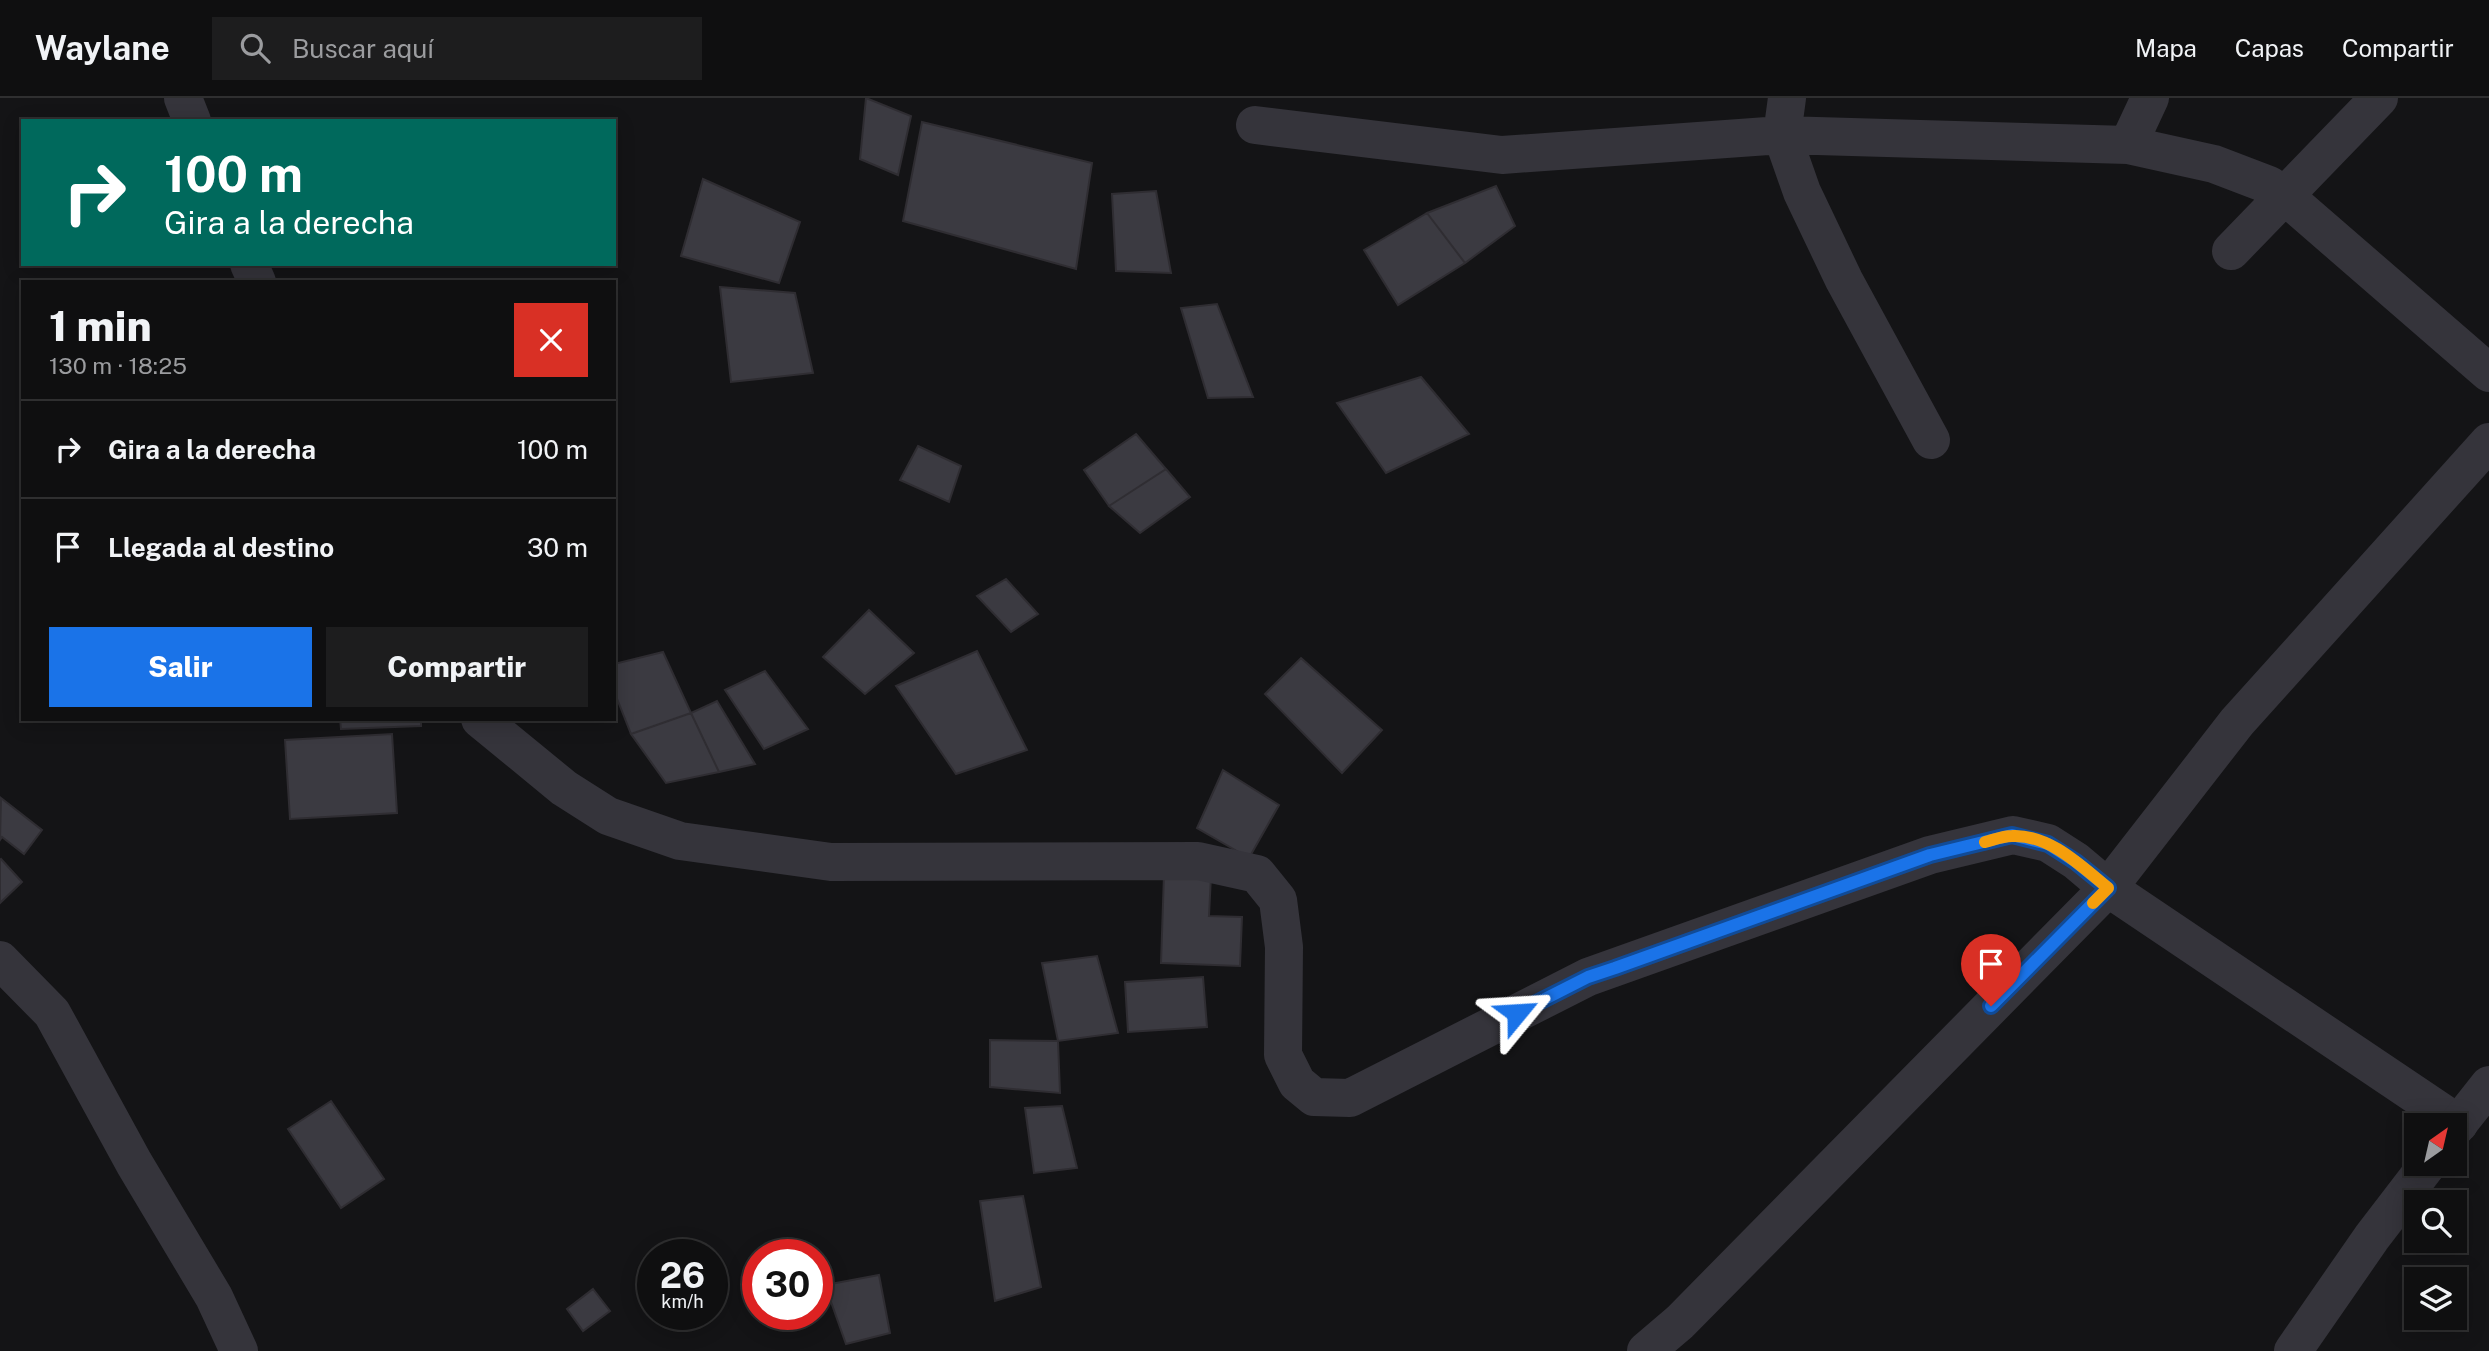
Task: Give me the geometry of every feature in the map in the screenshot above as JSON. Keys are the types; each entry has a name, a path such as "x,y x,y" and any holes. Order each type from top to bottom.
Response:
{"street":[{"path":"183,98 191,119"},
{"path":"2129,145 2150,98"},
{"path":"2231,251 2379,98"},
{"path":"1785,116 1802,192 1844,280 1931,440"},
{"path":"1255,125 1502,155 1785,116 2129,145 2214,164 2269,185 2489,373"},
{"path":"1646,1351 1690,1312 2108,888 2237,722 2489,442"},
{"path":"482,721 564,788 608,816 680,841 831,862 1198,861 1257,874 1278,900 1284,947 1283,1055 1297,1083 1314,1097 1350,1098 1588,977 1930,855 2012,835 2048,844 2076,862 2108,888 2438,1113"},
{"path":"0,960 52,1013 134,1163 214,1297 239,1351"},
{"path":"2467,1113 2489,1085"},
{"path":"2293,1351 2372,1237 2419,1176"}],"building":[{"path":"866,98 911,116 898,175 860,159"},
{"path":"922,122 1092,163 1076,269 903,221"},
{"path":"703,179 800,222 779,283 681,256"},
{"path":"1496,186 1515,226 1465,263 1427,213"},
{"path":"1156,191 1171,273 1116,271 1112,194"},
{"path":"1427,213 1465,263 1398,305 1364,250"},
{"path":"720,287 795,293 813,373 731,382"},
{"path":"1217,304 1253,397 1208,398 1181,308"},
{"path":"1421,377 1469,434 1386,473 1337,403"},
{"path":"1136,434 1166,469 1109,506 1084,470"},
{"path":"918,446 961,466 949,502 900,480"},
{"path":"1166,469 1190,497 1140,533 1109,506"},
{"path":"1006,579 1038,614 1011,632 977,596"},
{"path":"869,610 914,653 865,694 823,657"},
{"path":"977,651 1027,750 956,774 896,686"},
{"path":"663,652 691,713 631,734 616,696 616,664"},
{"path":"1301,658 1382,730 1342,773 1265,694"},
{"path":"765,671 808,729 764,749 725,690"},
{"path":"717,701 755,764 719,772 691,713"},
{"path":"691,713 719,772 666,783 631,734"},
{"path":"340,721 421,721 421,726 341,729"},
{"path":"392,734 397,813 290,819 285,740"},
{"path":"1223,770 1279,805 1249,858 1197,828"},
{"path":"1,798 42,830 24,854 2,837 0,840"},
{"path":"0,860 22,882 0,903"},
{"path":"1164,874 1211,876 1209,916 1242,917 1240,966 1161,963"},
{"path":"1097,956 1118,1033 1058,1041 1042,963"},
{"path":"1203,977 1207,1027 1128,1032 1125,982"},
{"path":"990,1040 1058,1041 1060,1093 990,1087"},
{"path":"331,1101 384,1179 341,1208 288,1129"},
{"path":"1062,1106 1077,1168 1034,1173 1025,1108"},
{"path":"1023,1196 1041,1287 995,1301 980,1201"},
{"path":"879,1275 890,1333 846,1344 833,1307 833,1284"},
{"path":"593,1289 610,1311 583,1331 567,1309"}],"slow traffic":[{"path":"1985,842 2012,835 2048,844 2108,888 2093,903"}],"route":[{"path":"1517,1013 1588,977 1930,855 2012,835 2048,844 2108,888 1991,1006"}]}
